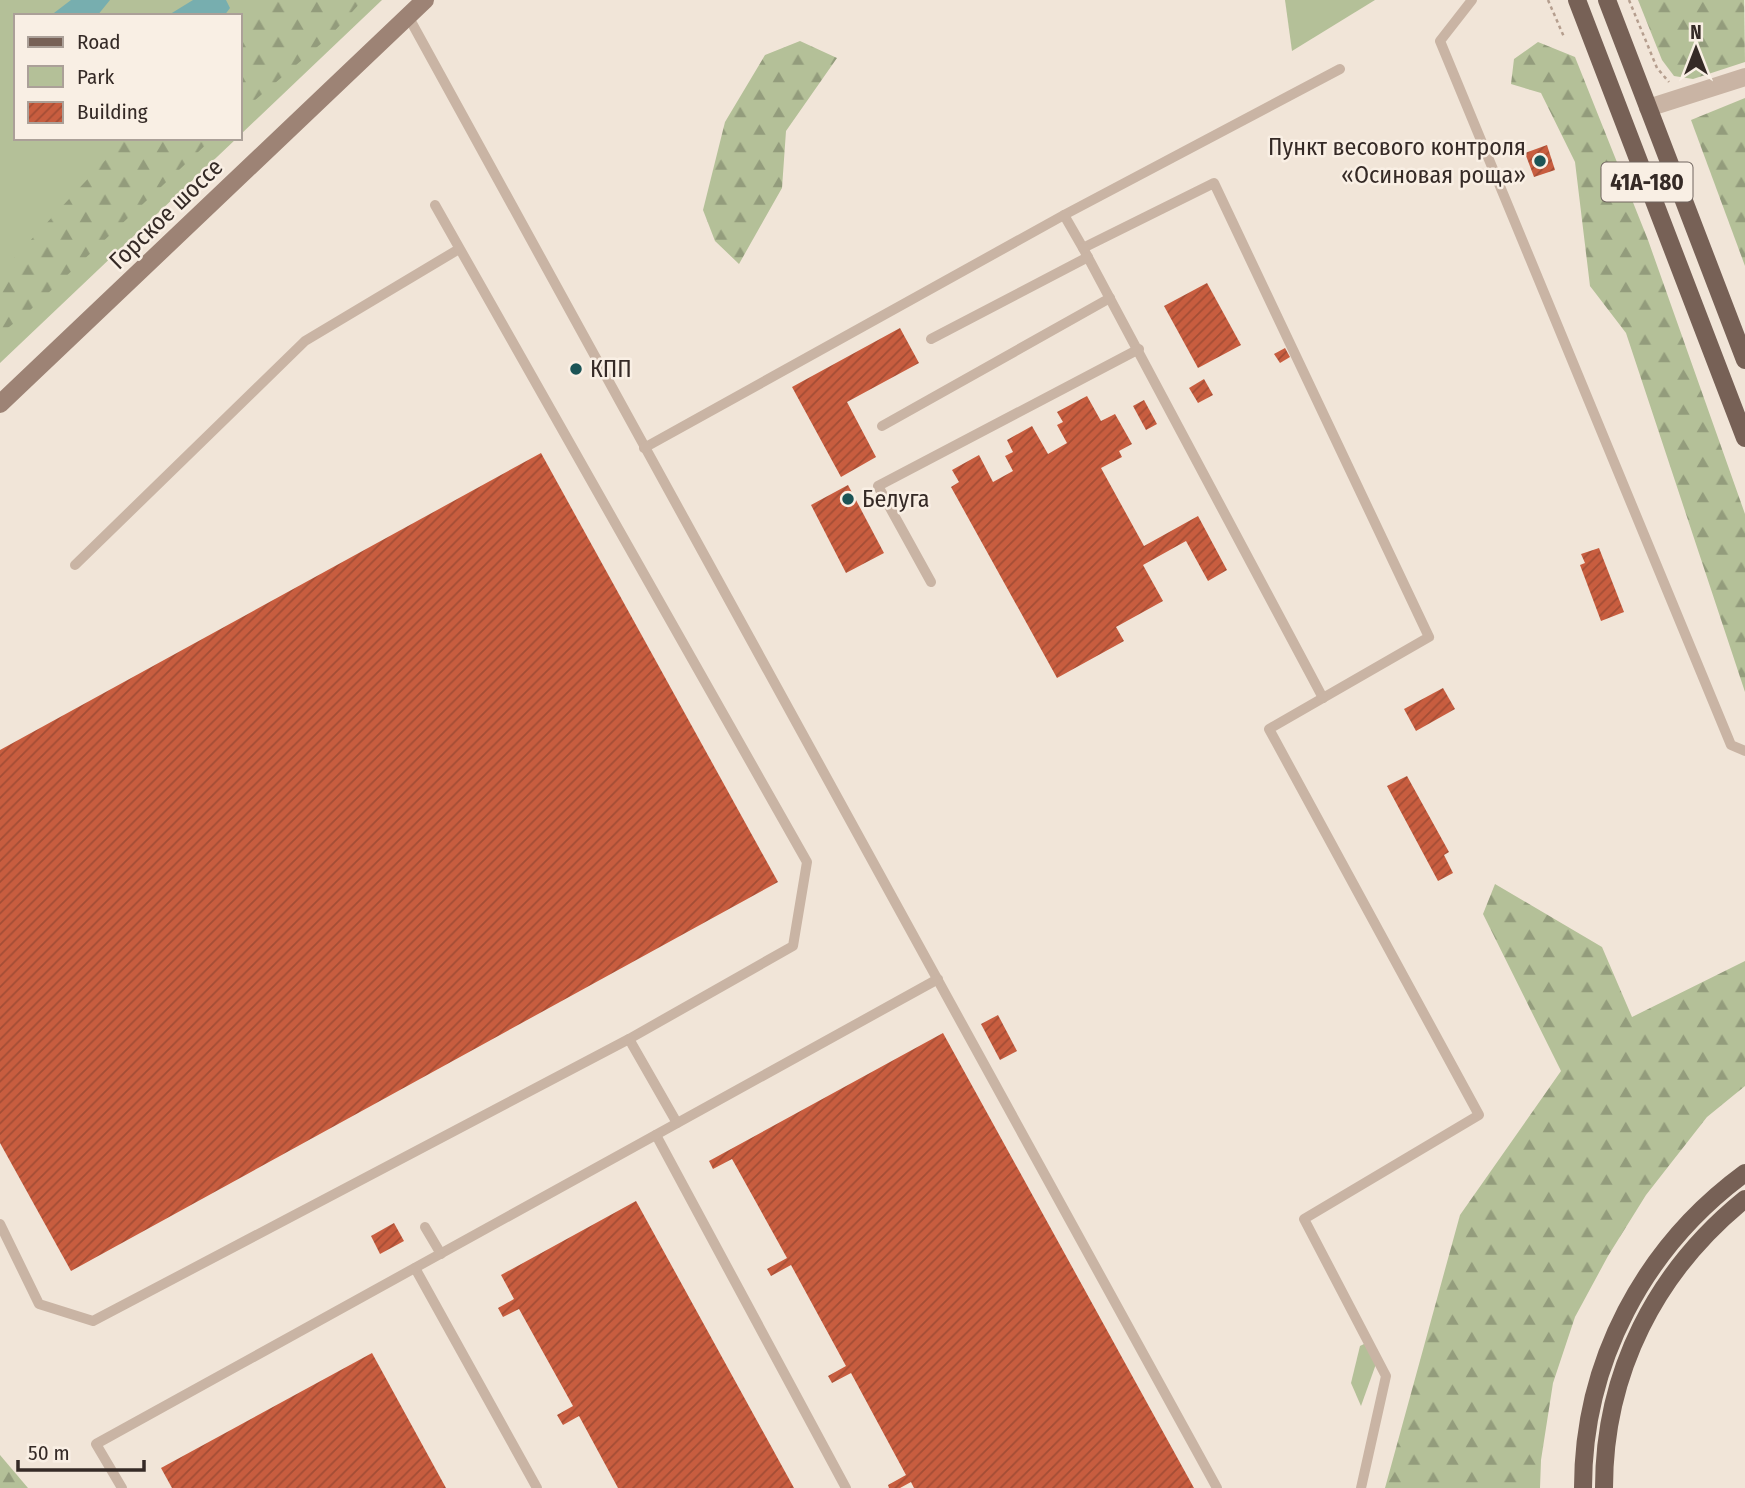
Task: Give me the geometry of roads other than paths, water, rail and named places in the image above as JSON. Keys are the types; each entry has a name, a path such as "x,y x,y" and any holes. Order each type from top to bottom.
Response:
{"main road":[{"name":"Горское шоссе","path":"0,404 425,0"},
{"name":"41А-180","path":"1577,0 1745,438"},
{"name":"41А-180","path":"1606,0 1745,360"},
{"path":"1583,1488 1592,1405 1606,1354 1621,1318 1655,1262 1681,1229 1745,1173"},
{"path":"1604,1488 1612,1409 1622,1370 1639,1328 1672,1274 1696,1242 1745,1199"}],"street":[{"path":"1648,108 1745,77"}],"lane":[{"path":"1472,0 1440,41 1731,745 1745,751"},
{"path":"408,16 1217,1488"},
{"path":"644,448 1064,215 1340,69"},
{"path":"931,339 1214,183 1429,637 1269,729 1479,1115 1304,1219 1386,1376 1361,1488"},
{"path":"0,1224 40,1304 93,1321 629,1039 793,946 807,862 435,205"},
{"path":"1064,215 1139,349 1323,698"},
{"path":"75,565 305,341 459,249"},
{"path":"882,426 1110,298"},
{"path":"931,582 878,486 1139,349"},
{"path":"122,1488 96,1444 938,979"},
{"path":"629,1039 677,1123"},
{"path":"656,1135 846,1488"},
{"path":"425,1227 441,1254"},
{"path":"415,1268 537,1488"}],"water":[{"path":"71,0 110,0 99,14 53,14"},
{"path":"193,0 226,0 230,8 226,14 170,14"}],"place":[{"name":"Пункт весового контроля «Осиновая роща»","path":"1540,161"},
{"name":"КПП","path":"576,369"},
{"name":"Белуга","path":"848,499"}]}
